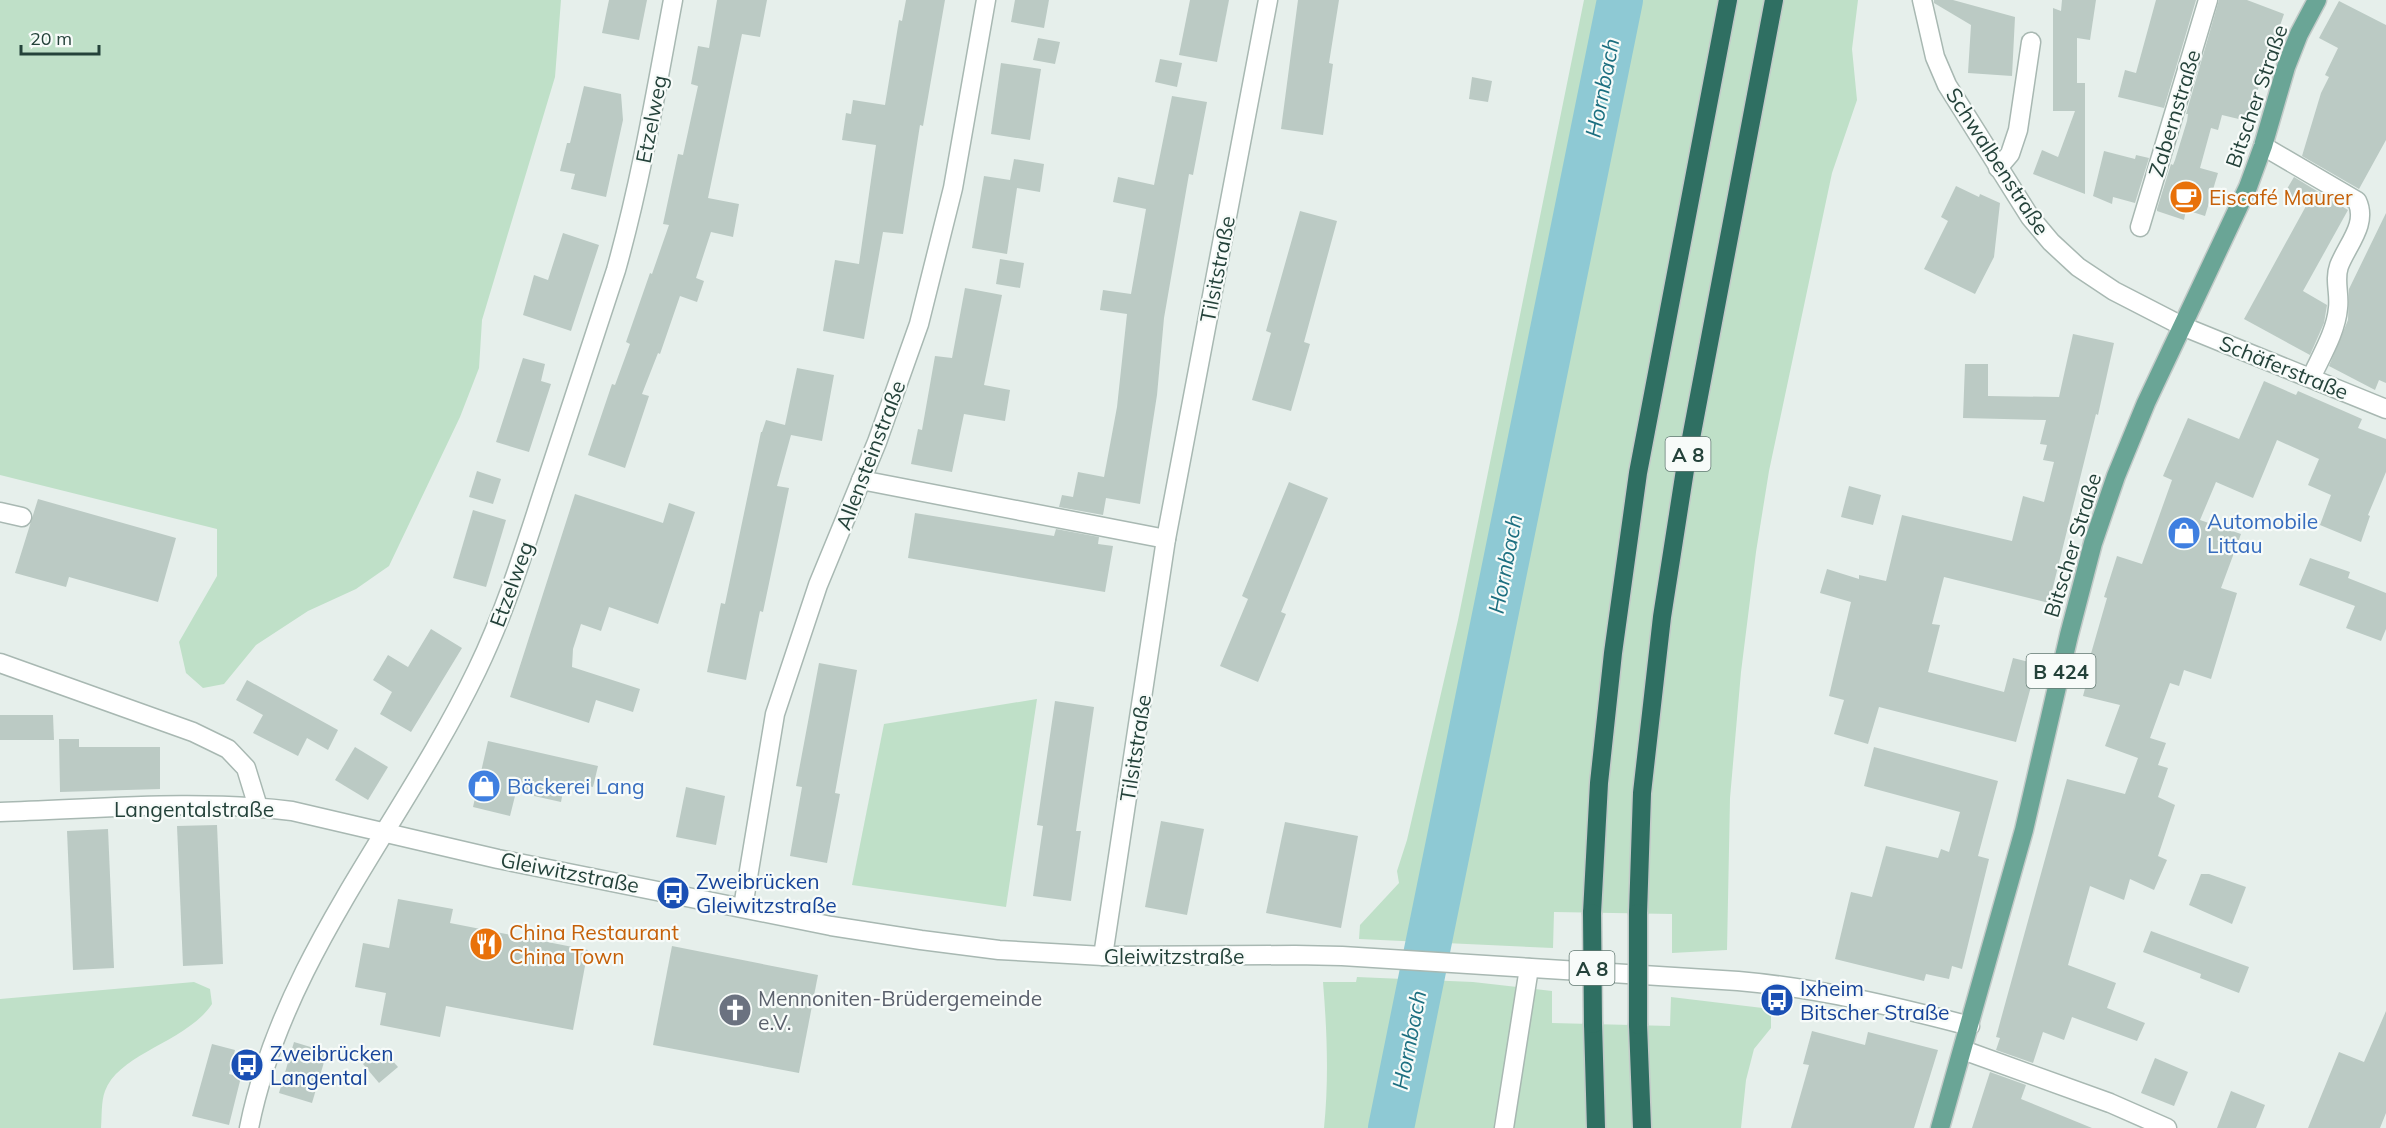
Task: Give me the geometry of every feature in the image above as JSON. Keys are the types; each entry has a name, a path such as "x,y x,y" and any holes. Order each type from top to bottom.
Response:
{"highway":[{"name":"A 8","path":"1596,1128 1592,913 1600,771 1613,653 1638,473 1728,0"},
{"name":"A 8","path":"1642,1128 1638,1025 1638,914 1642,793 1662,617 1688,458 1774,0"}],"main road":[{"name":"Bitscher Straße","path":"1940,1128 2024,830 2069,635 2093,543 2137,424 2235,217 2263,146 2286,67 2299,34 2317,0"}],"street":[{"name":"Etzelweg","path":"249,1128 269,1059 285,1014 305,970 338,908 445,733 477,670 505,607 629,226 673,0"},
{"name":"Allensteinstraße","path":"742,907 775,714 818,585 877,442 919,324 953,188 986,0"},
{"name":"Tilsitstraße","path":"1103,957 1166,539 1268,0"},
{"name":"Schwalbenstraße","path":"1922,0 1935,57 1947,85 2030,218 2078,267 2114,291 2182,326"},
{"name":"Zabernstraße","path":"2140,227 2208,0"},
{"path":"1998,168 2010,154 2018,130 2031,42"},
{"path":"2263,146 2356,201 2361,215 2357,231 2338,267 2336,280 2339,306 2336,321 2311,378"},
{"name":"Schäferstraße","path":"2182,326 2386,409"},
{"path":"861,480 1166,539"},
{"path":"0,512 22,517"},
{"path":"0,663 192,732 228,749 246,768 258,807"},
{"name":"Langentalstraße","path":"0,812 195,805 258,807 292,811 384,834"},
{"name":"Gleiwitzstraße","path":"384,834 831,926 999,950 1103,957 1295,955 1738,981 1802,987 1862,999 1970,1026"},
{"path":"1504,1128 1529,968"},
{"path":"1963,1050 2110,1103 2168,1128"}],"green space":[{"path":"0,0 561,0 555,77 482,320 479,368 460,417 389,566 356,589 308,611 256,645 224,684 203,688 186,673 179,642 217,576 217,529 0,475"},
{"path":"1584,0 1858,0 1852,49 1857,100 1832,173 1769,471 1756,552 1741,672 1730,798 1727,950 1672,953 1672,914 1554,912 1553,948 1359,939 1360,925 1399,883 1397,871 1407,840 1458,620"},
{"path":"1037,699 1006,907 852,885 884,724"},
{"path":"1357,977 1473,982 1552,991 1552,1023 1670,1026 1671,997 1771,1009 1771,1028 1754,1049 1746,1080 1741,1128 1324,1128 1327,1055 1323,982 1356,982"},
{"path":"194,982 210,989 212,1004 187,1028 138,1057 113,1078 104,1095 101,1128 0,1128 0,999"}],"building":[{"path":"609,0 647,0 639,40 602,33"},
{"path":"717,0 767,0 760,37 742,34 708,198 739,204 733,237 711,232 696,278 704,281 697,302 680,296 660,354 658,353 642,394 649,396 625,468 588,455 612,384 615,385 630,344 626,342 669,225 663,224 678,154 683,155 698,86 691,84 698,46 709,48"},
{"path":"906,0 945,0 923,126 920,125 903,234 883,232 864,339 823,331 835,260 859,264 876,145 842,140 846,113 851,114 853,100 885,105 899,20 902,21"},
{"path":"1015,0 1049,0 1044,28 1011,22"},
{"path":"1190,0 1229,0 1217,62 1179,55"},
{"path":"1298,0 1339,0 1329,63 1333,64 1323,135 1281,129"},
{"path":"1934,0 1953,0 2015,17 2012,76 1968,73 1971,25 1934,3"},
{"path":"2062,0 2096,0 2090,40 2077,38 2077,83 2085,83 2085,194 2033,174 2042,150 2058,157 2075,111 2053,111 2053,8 2061,11"},
{"path":"2156,0 2196,0 2164,108 2118,97 2125,70 2136,73"},
{"path":"2219,0 2247,0 2284,14 2247,121 2222,115 2218,130 2211,128 2200,168 2218,173 2205,216 2186,210 2184,220 2157,211 2157,209 2187,121 2188,114 2186,114"},
{"path":"2339,1 2386,25 2386,140 2359,189 2302,156 2321,93 2329,77 2325,75 2338,48 2319,38"},
{"path":"1038,38 1060,42 1055,64 1033,60"},
{"path":"1160,59 1182,63 1177,87 1155,82"},
{"path":"1001,63 1041,69 1030,140 991,134"},
{"path":"1472,77 1492,81 1488,102 1469,99"},
{"path":"584,86 621,94 623,120 606,197 571,189 575,174 560,171 567,143 570,143"},
{"path":"1172,96 1207,102 1193,175 1189,174 1164,318 1157,395 1140,504 1106,498 1103,515 1059,507 1062,495 1073,497 1078,472 1104,477 1117,407 1127,314 1100,310 1103,290 1131,294 1146,209 1113,202 1118,177 1154,185"},
{"path":"2104,151 2135,159 2136,155 2149,158 2135,203 2113,197 2112,204 2093,196"},
{"path":"1014,159 1044,164 1040,192 1017,188 1007,254 972,248 984,176 1010,180"},
{"path":"2294,177 2348,210 2303,291 2327,305 2324,323 2310,355 2244,319 2306,206 2284,194"},
{"path":"1956,186 1979,197 1980,194 2000,203 1994,257 1975,294 1924,269 1948,221 1941,217"},
{"path":"1300,211 1337,221 1304,342 1310,344 1291,411 1252,400 1271,333 1266,331"},
{"path":"2386,213 2386,383 2379,380 2375,390 2329,366 2348,320 2349,289"},
{"path":"563,233 599,245 571,331 523,315 534,275 548,280"},
{"path":"1000,259 1024,263 1020,288 996,284"},
{"path":"965,288 1002,295 984,385 1010,390 1005,421 964,414 952,472 911,464 918,429 922,430 935,356 952,358"},
{"path":"2073,334 2114,343 2098,415 2096,414 2049,603 1944,577 1932,624 1940,625 1928,672 2004,692 2013,658 2037,664 2016,742 1879,707 1868,744 1834,734 1844,700 1829,696 1851,602 1820,593 1827,569 1859,579 1859,575 1886,581 1902,515 2012,541 2023,496 2044,502 2054,462 2043,460 2047,445 2040,444 2046,420 1963,418 1965,364 1988,364 1988,396 2059,397"},
{"path":"523,358 545,364 541,381 551,384 529,452 496,442"},
{"path":"797,368 834,375 822,441 791,435 777,486 789,488 746,680 707,672 721,603 725,604 761,432 766,420 785,425"},
{"path":"2264,381 2296,395 2298,391 2362,419 2358,428 2386,439 2386,472 2368,515 2370,516 2361,542 2320,525 2331,495 2308,485 2319,459 2277,440 2253,498 2216,482 2200,520 2241,534 2221,588 2237,593 2211,679 2184,670 2179,686 2170,683 2150,738 2166,743 2158,765 2168,768 2158,797 2175,805 2158,856 2167,860 2154,890 2130,879 2124,900 2090,886 2068,965 2116,983 2107,1008 2145,1023 2137,1041 2072,1017 2064,1040 2043,1032 2033,1063 1996,1050 2000,1038 1996,1037 2067,779 2125,794 2138,758 2105,746 2120,705 2083,696 2093,658 2090,657 2107,598 2104,597 2117,556 2142,564 2172,480 2163,476 2188,418 2239,439"},
{"path":"477,471 501,479 493,504 469,497"},
{"path":"1289,482 1328,498 1281,612 1286,614 1258,682 1220,666 1248,599 1242,596"},
{"path":"1849,486 1881,495 1873,525 1841,517"},
{"path":"575,494 663,523 669,503 695,512 658,624 609,607 601,631 581,624 573,649 572,667 640,689 633,712 596,700 589,723 510,697"},
{"path":"38,499 176,538 158,602 69,577 66,587 15,573"},
{"path":"473,510 506,520 486,587 453,578"},
{"path":"915,513 1054,536 1056,529 1099,537 1098,544 1113,546 1105,592 908,558"},
{"path":"2310,558 2350,572 2348,578 2386,593 2386,629 2381,641 2346,628 2355,606 2299,585"},
{"path":"431,629 462,648 411,732 380,714 392,692 373,680 388,655 408,667"},
{"path":"819,663 857,670 835,793 840,794 827,863 790,856 802,787 796,786"},
{"path":"247,680 338,730 328,750 307,738 298,756 253,733 263,715 236,700"},
{"path":"1055,701 1094,707 1076,831 1081,831 1071,901 1033,896 1043,826 1037,825"},
{"path":"0,715 53,715 54,740 0,740"},
{"path":"59,739 79,739 79,747 160,747 160,789 60,792"},
{"path":"488,741 598,766 593,787 565,781 561,802 516,792 510,816 473,807"},
{"path":"355,747 388,767 368,800 335,780"},
{"path":"1874,747 1998,781 1978,856 1989,859 1962,969 1952,966 1949,979 1926,974 1924,981 1835,959 1851,892 1872,897 1886,846 1938,858 1941,849 1949,852 1960,812 1864,786"},
{"path":"686,787 725,796 716,845 676,837"},
{"path":"1161,821 1204,829 1187,915 1145,907"},
{"path":"1285,822 1358,836 1341,928 1266,913"},
{"path":"217,825 223,964 183,966 177,826"},
{"path":"108,829 114,968 73,970 67,831"},
{"path":"2201,874 2209,874 2246,887 2232,924 2189,905"},
{"path":"398,899 453,909 450,923 588,950 573,1030 446,1006 440,1037 380,1025 386,993 355,987 363,943 389,948"},
{"path":"2151,931 2249,967 2239,993 2200,978 2201,974 2143,952"},
{"name":"Mennoniten-Brüdergemeinde e.V.","path":"672,946 818,975 799,1073 653,1045"},
{"path":"2386,1011 2386,1113 2380,1128 2308,1128 2339,1052 2364,1062"},
{"path":"1812,1031 1865,1045 1868,1032 1938,1050 1914,1128 1791,1128 1809,1065 1803,1064"},
{"path":"294,1042 327,1052 312,1103 279,1093"},
{"path":"212,1044 235,1050 229,1074 241,1077 229,1125 192,1116"},
{"path":"382,1049 398,1067 379,1083 363,1064"},
{"path":"2155,1058 2188,1072 2174,1106 2141,1093"},
{"path":"1990,1072 2026,1085 2021,1099 2092,1128 1972,1128"},
{"path":"2231,1091 2265,1105 2256,1128 2217,1128"}],"waterway":[{"name":"Hornbach","path":"1391,1128 1620,0"}],"place":[{"name":"Eiscafé Maurer","path":"2186,197"},
{"name":"Automobile Littau","path":"2184,533"},
{"name":"Bäckerei Lang","path":"484,786"},
{"name":"Zweibrücken Gleiwitzstraße","path":"673,893"},
{"name":"China Restaurant China Town","path":"486,944"},
{"name":"Ixheim Bitscher Straße","path":"1777,1000"},
{"name":"Mennoniten-Brüdergemeinde e.V.","path":"735,1010"},
{"name":"Zweibrücken Langental","path":"247,1065"}]}
